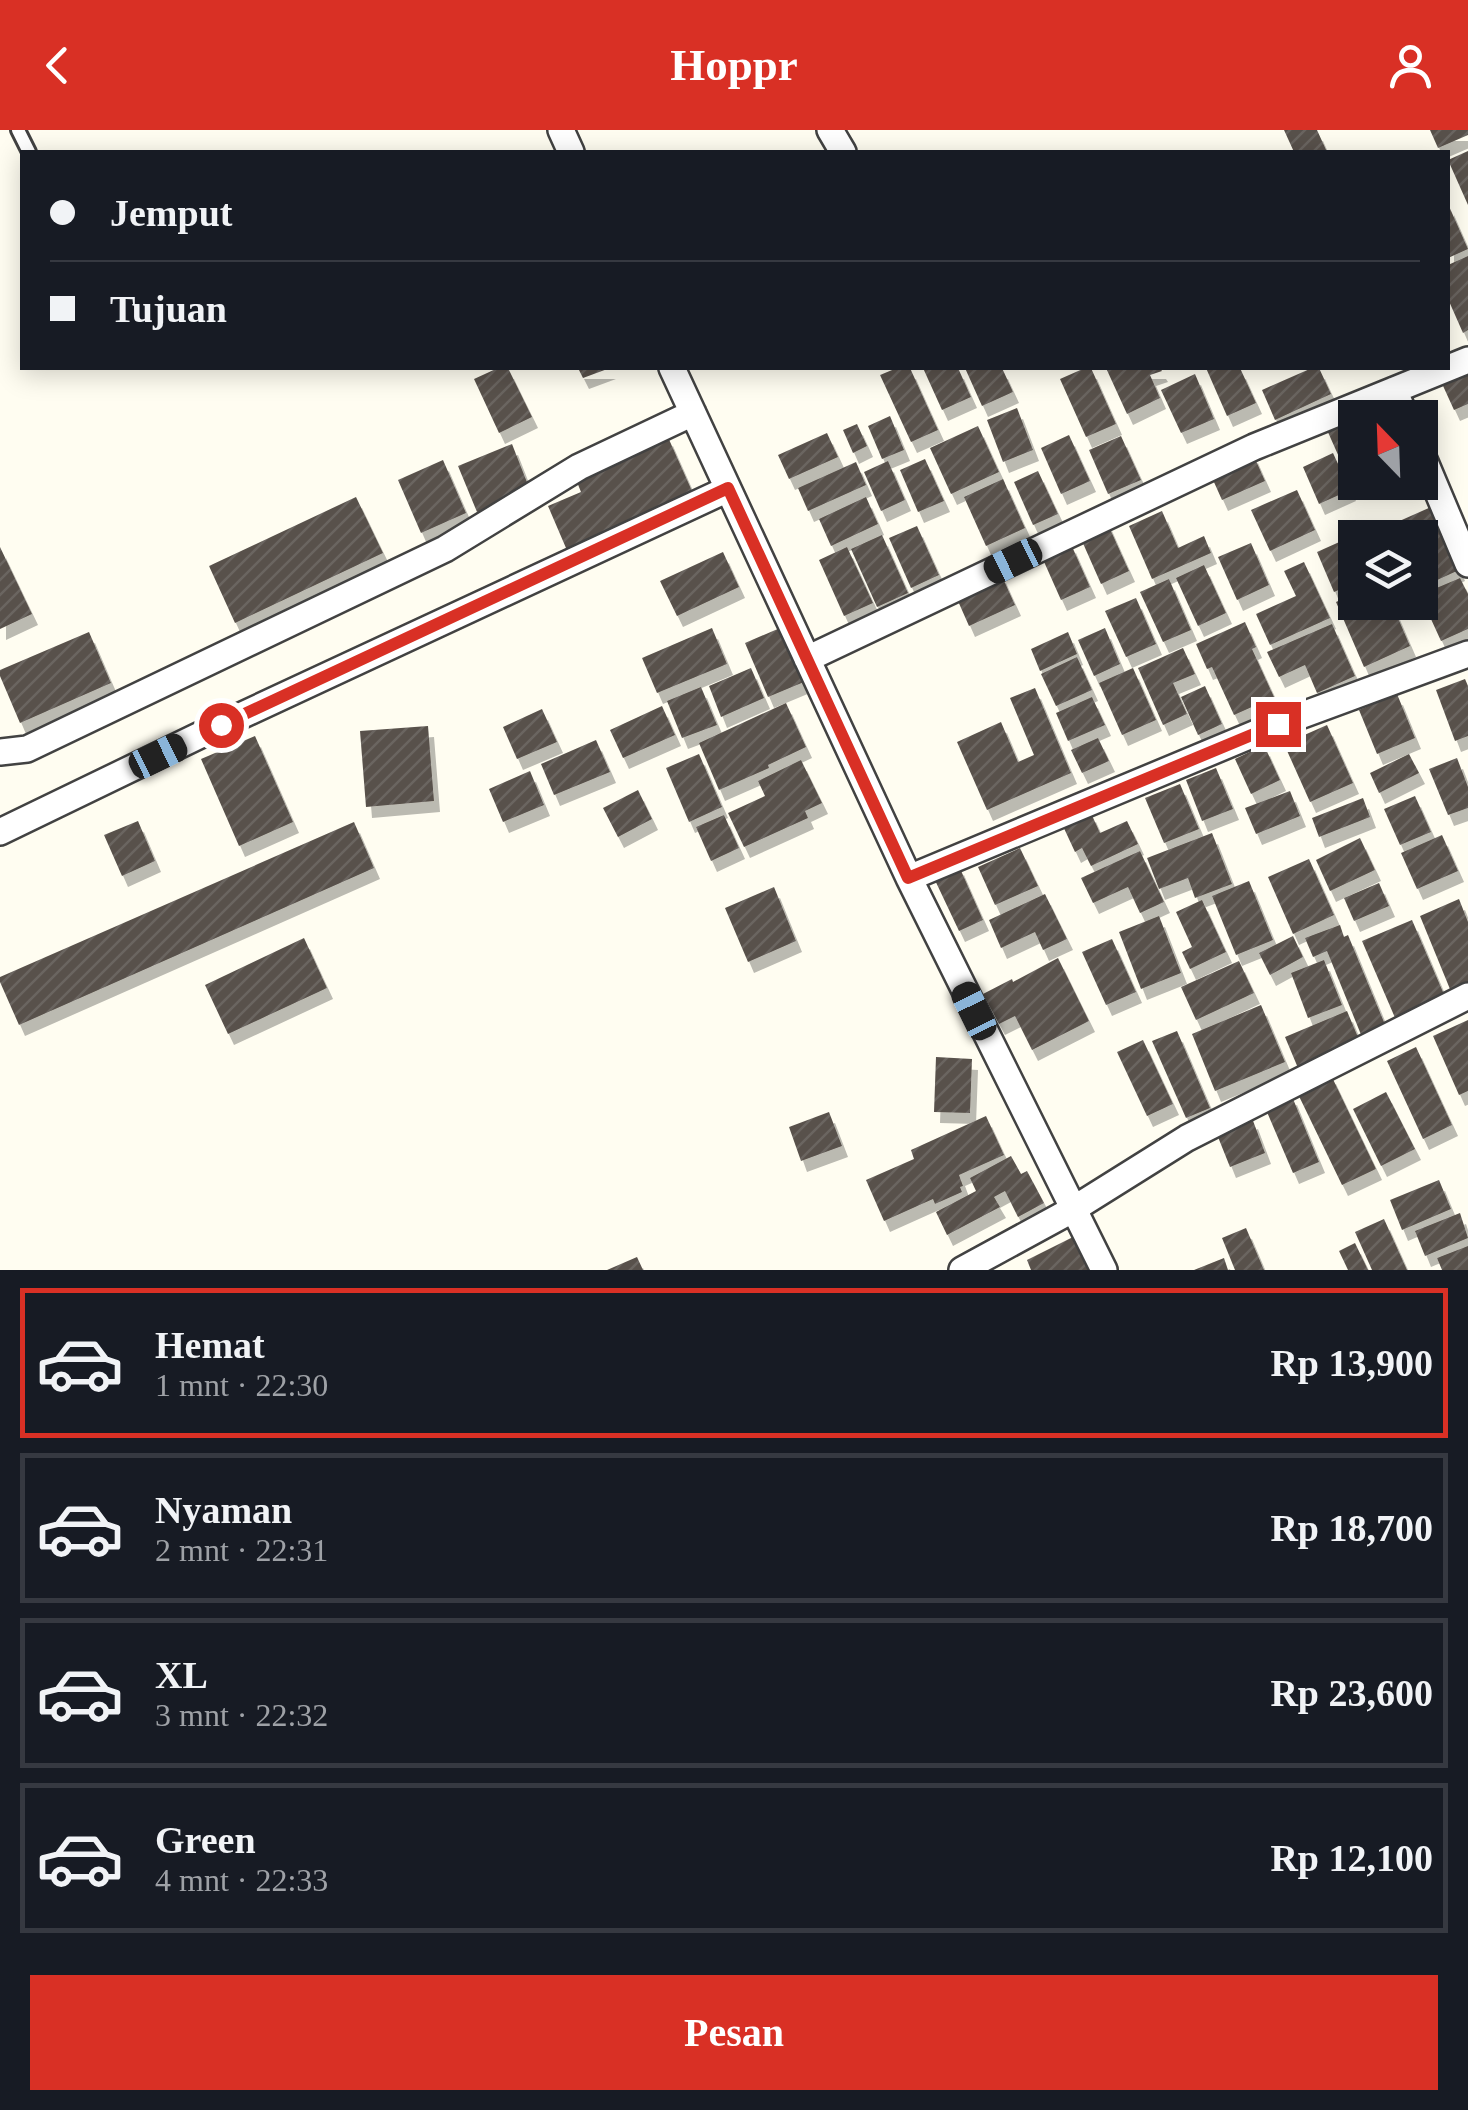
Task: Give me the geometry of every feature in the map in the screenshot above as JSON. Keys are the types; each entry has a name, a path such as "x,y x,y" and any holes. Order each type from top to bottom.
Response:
{"street":[{"path":"673,370 908,878 1104,1270"},
{"path":"807,659 1254,447 1443,370"},
{"path":"1394,390 1398,400"},
{"path":"0,752 27,749 444,548 579,467 692,413"},
{"path":"0,832 728,488"},
{"path":"1438,493 1468,564"},
{"path":"908,878 1278,724 1468,654"},
{"path":"962,1270 1072,1210 1188,1138 1468,996"}],"building":[{"path":"1284,130 1317,130 1326,150 1293,150"},
{"path":"1430,130 1468,130 1468,135 1438,148"},
{"path":"1468,151 1468,205 1450,164 1450,159"},
{"path":"1450,208 1468,249 1450,257"},
{"path":"1468,256 1468,330 1463,333 1450,304 1450,264"},
{"path":"1468,364 1468,404 1454,410 1439,377"},
{"path":"494,370 509,370 532,417 499,433 474,379"},
{"path":"579,370 605,370 583,378"},
{"path":"911,370 938,430 911,442 880,375"},
{"path":"924,370 959,370 971,397 942,410"},
{"path":"966,370 1003,370 1013,392 982,406"},
{"path":"1080,370 1092,370 1116,424 1086,437 1060,379"},
{"path":"1107,370 1161,370 1150,375 1160,398 1127,414"},
{"path":"1207,370 1241,370 1256,403 1227,416"},
{"path":"1307,370 1320,370 1331,394 1275,420 1262,390"},
{"path":"1195,374 1214,419 1181,433 1161,390"},
{"path":"1017,408 1033,450 1003,462 987,420"},
{"path":"890,416 904,450 882,459 868,426"},
{"path":"857,424 867,446 853,453 843,430"},
{"path":"1338,425 1338,455 1327,430"},
{"path":"978,426 999,472 951,494 930,448"},
{"path":"827,433 838,457 789,479 778,455"},
{"path":"667,435 692,491 652,509 656,518 569,555 548,506 581,492 575,477"},
{"path":"1069,435 1090,481 1061,494 1041,448"},
{"path":"1121,436 1141,480 1108,494 1089,450"},
{"path":"512,444 530,490 477,512 458,466"},
{"path":"1252,452 1265,481 1222,500 1209,471"},
{"path":"1333,453 1338,464 1338,495 1319,504 1303,467"},
{"path":"925,459 944,501 918,512 900,470"},
{"path":"443,460 466,513 421,533 398,480"},
{"path":"888,461 905,500 881,511 864,472"},
{"path":"856,462 866,485 808,511 798,488"},
{"path":"1038,471 1058,514 1033,525 1014,482"},
{"path":"1003,479 1025,528 986,546 964,497"},
{"path":"1297,490 1315,530 1270,551 1251,510"},
{"path":"356,497 383,553 235,623 209,566"},
{"path":"866,497 878,524 831,546 819,519"},
{"path":"1431,507 1437,520 1402,520"},
{"path":"1162,511 1178,548 1204,536 1211,553 1152,579 1129,526"},
{"path":"1106,520 1129,571 1101,584 1078,532"},
{"path":"1438,523 1459,570 1438,580"},
{"path":"917,526 939,575 911,588 889,538"},
{"path":"882,535 908,593 877,607 851,549"},
{"path":"1070,542 1090,587 1061,600 1041,555"},
{"path":"1251,543 1269,585 1237,600 1218,557"},
{"path":"1338,543 1338,590 1334,592 1317,552"},
{"path":"0,547 32,614 0,629"},
{"path":"847,547 873,603 844,616 819,560"},
{"path":"723,552 739,587 677,616 660,581"},
{"path":"1304,562 1330,618 1270,645 1256,614 1296,596 1284,571"},
{"path":"1204,565 1226,613 1198,626 1176,578"},
{"path":"1000,572 1015,605 969,626 954,592"},
{"path":"1460,578 1468,594 1468,629 1441,641 1431,620 1438,620 1438,587"},
{"path":"1169,579 1191,630 1163,642 1140,592"},
{"path":"1136,598 1156,644 1126,657 1105,611"},
{"path":"1344,620 1399,620 1410,646 1364,667"},
{"path":"1245,622 1256,647 1252,649 1274,697 1234,715 1212,667 1207,669 1196,644"},
{"path":"1332,624 1355,676 1317,693 1305,665 1279,677 1267,652"},
{"path":"712,628 727,664 657,693 642,658"},
{"path":"780,628 804,682 768,697 745,643"},
{"path":"1105,628 1120,664 1094,676 1078,640"},
{"path":"89,632 111,683 20,723 0,670"},
{"path":"1068,632 1077,654 1040,671 1031,649"},
{"path":"1183,648 1195,674 1173,683 1187,714 1163,725 1138,668"},
{"path":"1077,657 1092,690 1056,706 1041,674"},
{"path":"751,668 764,698 721,717 709,686"},
{"path":"1133,668 1156,720 1122,735 1099,683"},
{"path":"1465,679 1468,736 1455,741 1436,690"},
{"path":"1205,686 1222,724 1198,735 1181,697"},
{"path":"701,687 717,725 682,738 667,701"},
{"path":"1035,688 1071,773 987,810 957,742 1001,722 1018,762 1034,755 1010,698"},
{"path":"1397,694 1415,738 1377,754 1359,710"},
{"path":"1092,697 1105,725 1068,741 1056,713"},
{"path":"786,703 806,747 719,790 699,743"},
{"path":"662,706 675,735 623,758 610,730"},
{"path":"542,709 557,742 517,759 503,727"},
{"path":"1327,725 1353,783 1310,802 1284,744"},
{"path":"428,726 434,801 366,807 360,731"},
{"path":"255,736 293,822 239,846 201,759"},
{"path":"1098,738 1109,761 1082,773 1071,750"},
{"path":"596,740 610,772 554,795 541,764"},
{"path":"1264,745 1280,780 1251,794 1235,759"},
{"path":"699,754 722,807 689,822 666,768"},
{"path":"1409,754 1419,773 1379,793 1370,773"},
{"path":"1457,758 1468,787 1468,808 1448,815 1429,769"},
{"path":"801,760 822,803 805,811 808,818 744,847 728,813 765,796 758,781"},
{"path":"1216,768 1233,809 1202,821 1186,780"},
{"path":"530,771 544,805 503,822 489,789"},
{"path":"1180,784 1199,829 1164,843 1145,798"},
{"path":"638,790 652,819 618,837 603,808"},
{"path":"1290,791 1300,816 1256,834 1245,808"},
{"path":"1415,796 1431,832 1400,845 1384,809"},
{"path":"1363,798 1370,817 1319,837 1312,818"},
{"path":"1090,811 1100,833 1127,821 1138,844 1091,866 1082,848 1075,852 1062,824"},
{"path":"724,815 739,848 711,861 696,827"},
{"path":"138,821 155,861 122,876 104,835"},
{"path":"354,822 374,868 19,1025 0,977"},
{"path":"1212,833 1232,884 1195,898 1188,878 1159,889 1147,858"},
{"path":"1442,835 1458,871 1417,889 1401,853"},
{"path":"1360,838 1375,870 1330,891 1316,860"},
{"path":"1020,848 1038,886 995,905 978,867"},
{"path":"1140,851 1164,902 1140,913 1128,887 1093,903 1081,878"},
{"path":"1309,859 1334,915 1293,934 1268,877"},
{"path":"958,864 983,920 959,931 933,876"},
{"path":"1249,881 1273,940 1236,955 1212,896"},
{"path":"1379,883 1389,906 1354,921 1344,898"},
{"path":"774,887 796,941 748,962 725,908"},
{"path":"1045,894 1067,939 1043,950 1035,932 1001,948 989,920"},
{"path":"1459,899 1468,922 1468,988 1452,994 1420,916"},
{"path":"1202,900 1226,952 1190,969 1182,952 1192,947 1176,912"},
{"path":"1159,916 1181,973 1141,989 1119,932"},
{"path":"1412,920 1449,1006 1399,1027 1362,941"},
{"path":"1340,925 1344,937 1348,935 1386,1027 1362,1037 1327,951 1313,957 1305,938"},
{"path":"1293,936 1303,957 1270,975 1259,953"},
{"path":"304,938 327,988 228,1034 205,985"},
{"path":"1112,939 1136,992 1106,1005 1082,952"},
{"path":"1058,958 1089,1021 1032,1050 1015,1016 999,1024 983,994"},
{"path":"1324,960 1342,1005 1308,1018 1291,973"},
{"path":"1239,961 1254,993 1196,1020 1181,987"},
{"path":"1261,1005 1285,1062 1215,1091 1192,1034"},
{"path":"1347,1011 1360,1042 1298,1068 1285,1037"},
{"path":"1468,1020 1468,1091 1459,1095 1433,1036"},
{"path":"1177,1031 1210,1108 1186,1118 1152,1041"},
{"path":"1143,1040 1173,1104 1147,1116 1117,1052"},
{"path":"1416,1047 1452,1125 1423,1139 1387,1061"},
{"path":"936,1057 972,1059 970,1113 934,1112"},
{"path":"1330,1073 1376,1169 1342,1185 1296,1090"},
{"path":"1386,1092 1415,1149 1381,1166 1353,1109"},
{"path":"1291,1094 1319,1162 1293,1173 1264,1105"},
{"path":"829,1112 842,1146 801,1161 789,1127"},
{"path":"986,1116 1004,1155 959,1175 962,1192 935,1204 933,1199 884,1221 866,1180 914,1159 911,1150"},
{"path":"1252,1118 1265,1153 1230,1167 1216,1132"},
{"path":"1011,1156 1021,1174 1027,1171 1044,1203 1018,1217 1005,1191 994,1197 1000,1207 947,1235 936,1212 976,1191 970,1178"},
{"path":"1439,1180 1451,1209 1402,1230 1390,1200"},
{"path":"1460,1213 1468,1238 1425,1256 1415,1231"},
{"path":"1384,1219 1407,1270 1372,1270 1355,1232"},
{"path":"1246,1228 1264,1270 1235,1270 1222,1238"},
{"path":"1073,1237 1089,1270 1031,1270 1027,1260"},
{"path":"1355,1243 1368,1270 1348,1270 1339,1251"},
{"path":"1468,1246 1468,1270 1442,1270 1437,1258"},
{"path":"637,1257 643,1270 607,1270"},
{"path":"1224,1258 1228,1270 1194,1270"}],"route":[{"path":"221,725 728,488 908,878 1278,724"}]}
